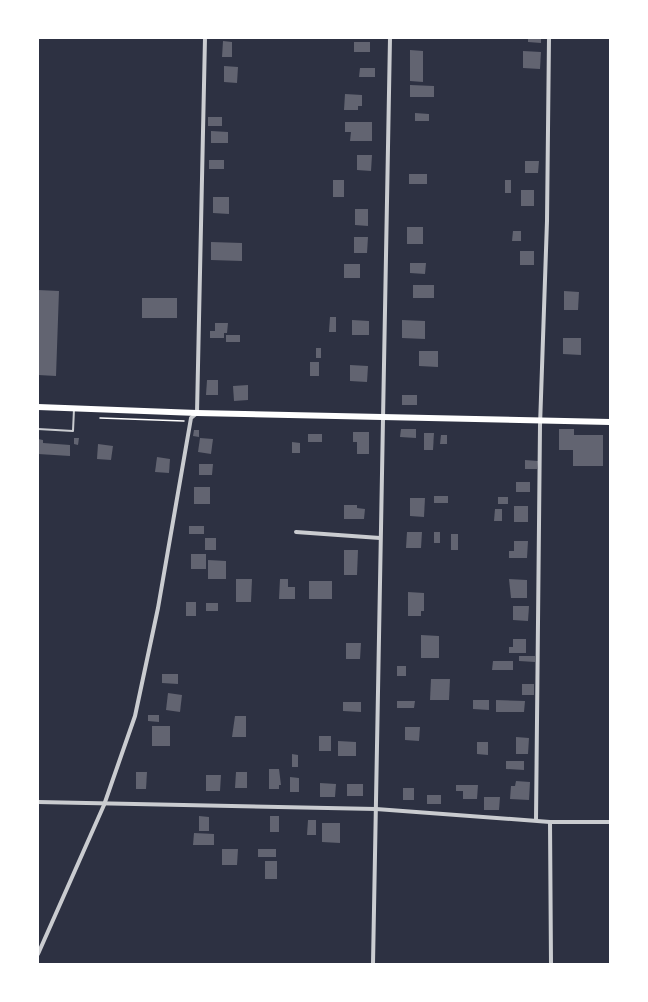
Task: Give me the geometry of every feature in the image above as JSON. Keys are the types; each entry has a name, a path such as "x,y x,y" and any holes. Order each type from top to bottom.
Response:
{"main road":[{"path":"38,407 197,413 610,422"}],"street":[{"path":"38,954 104,805 135,716 158,608 191,418 197,413 205,38"},
{"path":"373,964 390,38"},
{"path":"536,820 540,421 547,221 549,38"},
{"path":"296,532 380,538"},
{"path":"38,802 104,805 376,809 550,822 610,822"},
{"path":"550,822 551,964"}],"lane":[{"path":"38,429 73,431 74,408"}],"building":[{"path":"528,38 541,38 541,43 528,42"},
{"path":"223,41 232,42 232,57 222,57"},
{"path":"354,42 370,42 370,52 354,52"},
{"path":"410,50 423,51 423,82 410,81"},
{"path":"523,51 541,52 540,69 523,68"},
{"path":"224,66 238,67 237,83 224,82"},
{"path":"360,68 375,68 375,77 359,77"},
{"path":"410,85 434,86 434,97 410,97"},
{"path":"345,94 362,95 362,106 358,106 358,110 344,110"},
{"path":"415,113 429,114 429,121 415,121"},
{"path":"208,117 222,117 222,126 208,126"},
{"path":"345,122 372,122 372,141 350,141 351,132 345,132"},
{"path":"211,131 228,132 228,143 211,143"},
{"path":"357,155 372,155 371,171 357,170"},
{"path":"209,160 224,160 224,169 209,169"},
{"path":"525,161 539,161 538,173 525,173"},
{"path":"409,174 427,174 427,184 409,184"},
{"path":"333,180 344,180 344,197 333,197"},
{"path":"505,180 511,180 511,193 505,193"},
{"path":"521,190 534,190 534,206 521,206"},
{"path":"213,197 229,197 229,214 213,213"},
{"path":"355,209 368,209 368,226 355,225"},
{"path":"407,227 423,227 423,244 407,244"},
{"path":"513,231 521,231 521,241 512,241"},
{"path":"354,237 368,237 367,253 354,253"},
{"path":"211,242 242,243 242,261 211,260"},
{"path":"520,251 534,251 534,265 520,265"},
{"path":"410,263 426,263 425,274 410,273"},
{"path":"344,264 360,264 360,278 344,278"},
{"path":"413,285 434,285 434,298 413,298"},
{"path":"38,290 59,291 56,376 38,375"},
{"path":"564,291 579,292 578,310 564,310"},
{"path":"142,298 177,298 177,318 142,318"},
{"path":"330,317 336,317 336,332 329,332"},
{"path":"352,320 369,321 369,335 352,335"},
{"path":"402,320 425,321 425,339 402,338"},
{"path":"215,323 228,323 227,333 224,333 224,338 210,338 210,331 215,331"},
{"path":"226,335 240,335 240,342 226,342"},
{"path":"563,338 581,338 581,355 563,354"},
{"path":"316,348 321,348 321,358 316,358"},
{"path":"419,351 438,351 438,367 419,366"},
{"path":"310,362 319,362 319,376 310,376"},
{"path":"350,365 368,366 367,382 350,381"},
{"path":"207,380 218,380 218,395 206,395"},
{"path":"248,385 248,400 234,401 233,386"},
{"path":"402,395 417,395 417,405 402,405"},
{"path":"401,429 416,429 416,438 400,437"},
{"path":"559,429 574,429 574,435 603,435 603,466 573,466 573,450 559,450"},
{"path":"194,430 199,430 199,437 193,436"},
{"path":"353,432 369,432 369,454 357,454 357,442 353,442"},
{"path":"424,433 434,433 433,450 424,450"},
{"path":"308,434 322,434 322,442 308,442"},
{"path":"441,435 447,435 447,444 440,444"},
{"path":"74,438 79,438 78,445 74,444"},
{"path":"200,438 213,439 211,454 198,452"},
{"path":"38,439 43,440 43,443 70,445 70,456 38,454"},
{"path":"292,442 300,443 300,453 292,453"},
{"path":"98,444 113,446 111,460 97,459"},
{"path":"157,457 170,459 169,473 155,472"},
{"path":"525,460 538,461 537,469 525,469"},
{"path":"199,464 213,464 212,475 199,475"},
{"path":"516,482 530,482 530,492 516,492"},
{"path":"194,487 210,487 210,504 194,504"},
{"path":"434,496 448,496 448,503 434,503"},
{"path":"498,497 508,497 508,504 498,504"},
{"path":"410,498 425,498 424,517 410,516"},
{"path":"344,505 357,505 357,508 365,509 364,519 344,519"},
{"path":"514,506 528,506 528,522 514,522"},
{"path":"495,509 502,509 502,521 494,521"},
{"path":"189,526 204,526 204,534 189,534"},
{"path":"407,532 422,532 421,548 406,548"},
{"path":"434,532 440,532 440,543 434,543"},
{"path":"451,534 458,534 458,550 451,550"},
{"path":"205,538 216,538 216,550 205,550"},
{"path":"514,541 528,541 527,558 509,558 509,551 514,551"},
{"path":"344,550 358,550 357,575 344,575"},
{"path":"191,554 206,554 206,569 191,569"},
{"path":"208,560 226,561 226,579 208,579"},
{"path":"236,579 252,579 251,602 236,602"},
{"path":"280,579 288,579 288,587 295,587 295,599 279,599"},
{"path":"509,579 527,580 527,598 511,598"},
{"path":"309,581 332,581 332,599 309,599"},
{"path":"408,592 424,593 424,611 421,611 421,616 408,616"},
{"path":"186,602 196,602 196,616 186,616"},
{"path":"206,603 218,603 218,611 206,611"},
{"path":"513,606 529,606 528,621 513,620"},
{"path":"421,635 439,636 439,658 421,658"},
{"path":"513,639 526,639 526,653 509,653 509,647 513,647"},
{"path":"346,643 361,643 360,659 346,659"},
{"path":"519,656 535,656 535,662 519,661"},
{"path":"493,661 513,661 513,670 492,670"},
{"path":"397,666 406,666 406,676 397,676"},
{"path":"162,674 178,674 178,684 162,683"},
{"path":"431,679 450,679 449,700 430,700"},
{"path":"522,684 534,684 534,695 522,695"},
{"path":"168,693 182,695 180,712 166,710"},
{"path":"473,700 489,700 489,710 473,709"},
{"path":"496,700 525,701 524,712 496,712"},
{"path":"397,701 415,701 414,708 397,708"},
{"path":"343,702 361,702 361,712 343,711"},
{"path":"148,715 159,715 159,722 148,721"},
{"path":"235,716 246,716 246,737 232,737"},
{"path":"152,726 170,726 170,746 152,746"},
{"path":"405,727 420,727 419,741 405,740"},
{"path":"319,736 331,736 331,751 319,751"},
{"path":"516,737 529,738 528,754 516,754"},
{"path":"338,741 356,742 356,756 338,756"},
{"path":"477,742 488,742 488,755 477,754"},
{"path":"292,754 298,755 298,767 292,767"},
{"path":"506,761 524,761 524,770 506,769"},
{"path":"269,769 279,769 281,785 279,785 279,789 269,789"},
{"path":"136,772 147,772 146,789 136,789"},
{"path":"236,772 247,772 247,788 235,788"},
{"path":"206,775 221,775 220,791 206,791"},
{"path":"290,777 299,778 299,792 290,792"},
{"path":"516,781 530,782 529,800 510,799 511,786 515,786"},
{"path":"320,783 336,784 335,797 320,797"},
{"path":"347,784 363,784 363,796 347,796"},
{"path":"456,785 478,785 477,799 463,799 463,791 456,791"},
{"path":"403,788 414,788 414,800 403,800"},
{"path":"427,795 441,795 441,804 427,804"},
{"path":"484,797 500,797 499,810 484,810"},
{"path":"199,816 209,817 209,831 199,831"},
{"path":"270,816 279,816 279,832 270,832"},
{"path":"308,820 316,820 316,835 307,835"},
{"path":"322,823 340,823 340,843 322,842"},
{"path":"194,833 214,834 214,845 193,845"},
{"path":"222,849 238,849 237,865 222,865"},
{"path":"258,849 276,849 276,857 258,857"},
{"path":"265,861 277,861 277,879 265,879"}]}
